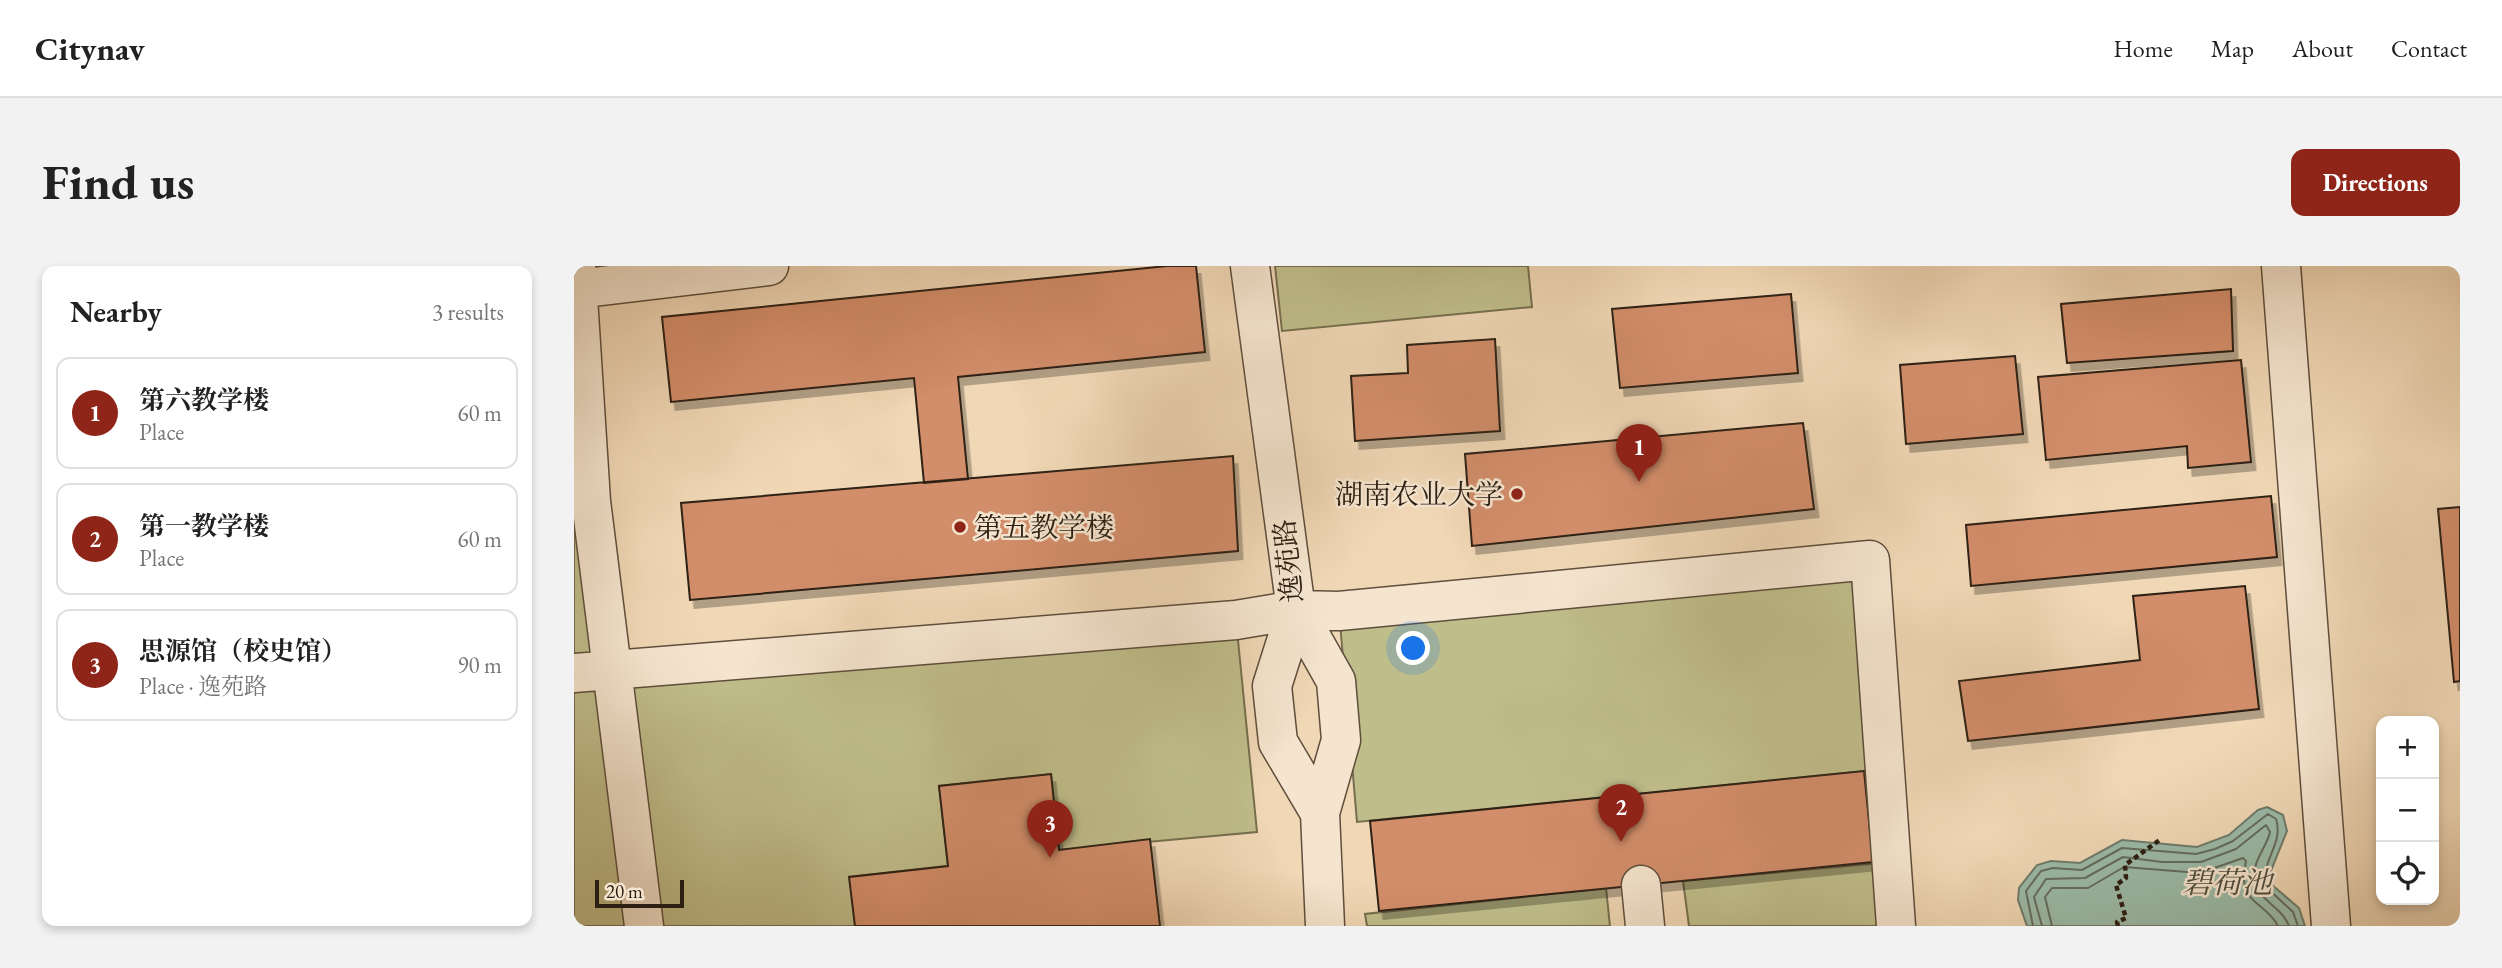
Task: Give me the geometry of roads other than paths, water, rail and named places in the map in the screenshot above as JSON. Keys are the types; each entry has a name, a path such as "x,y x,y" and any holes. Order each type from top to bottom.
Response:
{"street":[{"path":"643,926 591,501 576,277 769,266"},
{"name":"逸苑路","path":"1250,266 1296,610 1272,686 1278,742 1320,813 1325,926"},
{"path":"2281,266 2331,926"},
{"path":"574,673 1236,620 1296,610 1339,611 1870,560 1896,926"},
{"path":"1296,610 1336,681 1341,740 1320,813"},
{"path":"1641,885 1645,926"}],"water":[{"name":"碧荷池","path":"2267,807 2283,815 2287,831 2270,873 2272,885 2299,908 2305,926 2027,926 2018,900 2019,888 2037,865 2051,861 2080,863 2122,840 2197,847 2229,835 2258,810"}],"place":[{"name":"第六教学楼","path":"1639,482"},
{"name":"湖南农业大学","path":"1517,494"},
{"name":"第五教学楼","path":"960,527"},
{"name":"第一教学楼","path":"1621,842"},
{"name":"思源馆（校史馆）","path":"1050,858"}]}
